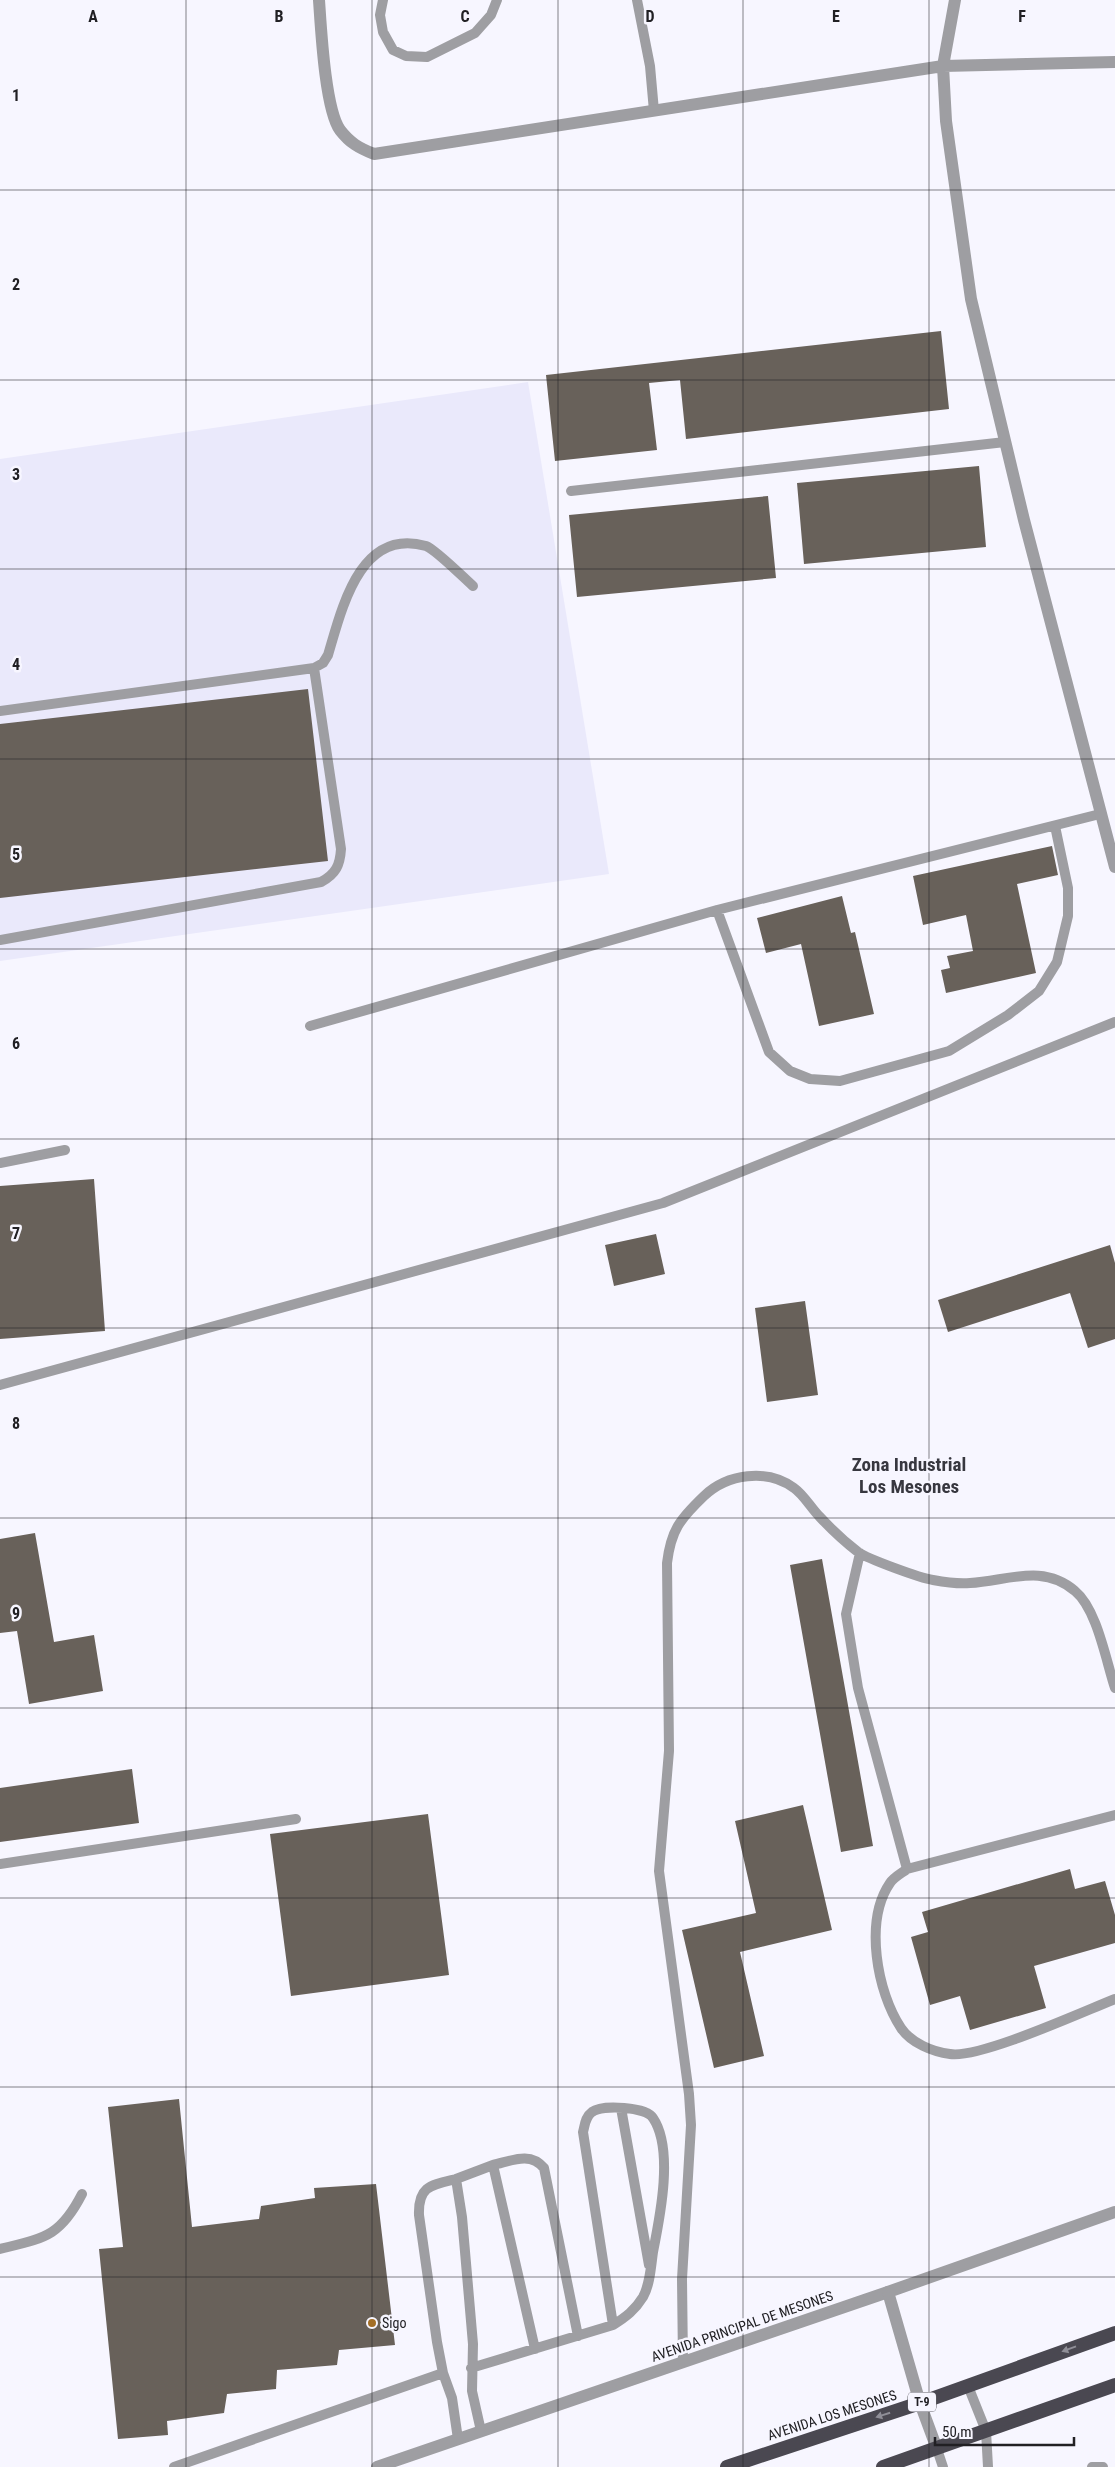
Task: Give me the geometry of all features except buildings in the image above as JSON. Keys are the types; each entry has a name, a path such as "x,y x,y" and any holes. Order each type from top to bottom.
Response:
{"highway":[{"name":"AVENIDA LOS MESONES","path":"728,2467 920,2403 1115,2333"},
{"path":"883,2467 1115,2385"}],"street":[{"path":"319,0 331,104 339,129 354,146 374,154 942,66 1115,62"},
{"path":"955,0 942,66 946,121 971,300 1005,442 1115,867"},
{"name":"AVENIDA PRINCIPAL DE MESONES","path":"377,2467 1115,2212"},
{"path":"888,2292 920,2403 937,2449"}],"lane":[{"path":"383,0 380,15 383,32 393,50 406,56 428,57 475,33 491,15 497,0"},
{"path":"637,0 650,66 654,111"},
{"path":"570,491 1005,442"},
{"path":"0,712 314,668 323,663 328,655 352,585 361,567 374,554 404,544 428,546 473,586"},
{"path":"0,940 321,882 329,878 336,871 341,849 314,668"},
{"path":"310,1026 717,910 1100,814"},
{"path":"717,910 770,1052 790,1071 810,1079 840,1082 949,1051 1008,1015 1039,991 1057,962 1068,916 1068,888 1055,826"},
{"path":"0,1385 663,1203 1115,1022"},
{"path":"0,1163 65,1150"},
{"path":"682,2362 682,2279 691,2125 689,2094 659,1871 669,1751 667,1563 670,1540 681,1518 707,1493 731,1478 754,1475 776,1479 794,1488 821,1518 860,1553 932,1580 969,1584 1020,1576 1050,1576 1076,1591 1090,1611 1115,1688"},
{"path":"860,1553 846,1614 858,1688 908,1869"},
{"path":"1115,1815 908,1869 890,1882 880,1903 875,1927 876,1958 886,1994 901,2029 924,2047 952,2055 983,2050 1115,2000"},
{"path":"0,1864 296,1818"},
{"path":"471,2368 613,2325 631,2314 644,2295 665,2190 661,2132 652,2116 646,2111 599,2108 586,2119 583,2132 613,2325"},
{"path":"621,2108 650,2271"},
{"path":"458,2439 452,2398 443,2373 418,2216 418,2201 425,2189 493,2165 526,2157 533,2158 544,2168 578,2336"},
{"path":"493,2165 535,2349"},
{"path":"456,2179 462,2217 473,2344 472,2391 481,2431"},
{"path":"0,2249 40,2239 55,2230 70,2217 82,2194"},
{"path":"174,2467 443,2373"},
{"path":"968,2386 986,2431 988,2467"},
{"path":"937,2449 943,2467"},
{"path":"1092,2467 1103,2467"}],"shaded area":[{"path":"528,382 609,874 0,961 0,459"}],"place":[{"name":"Sigo","path":"372,2323"}],"district":[{"name":"Zona Industrial Los Mesones","path":"909,1475"}]}
